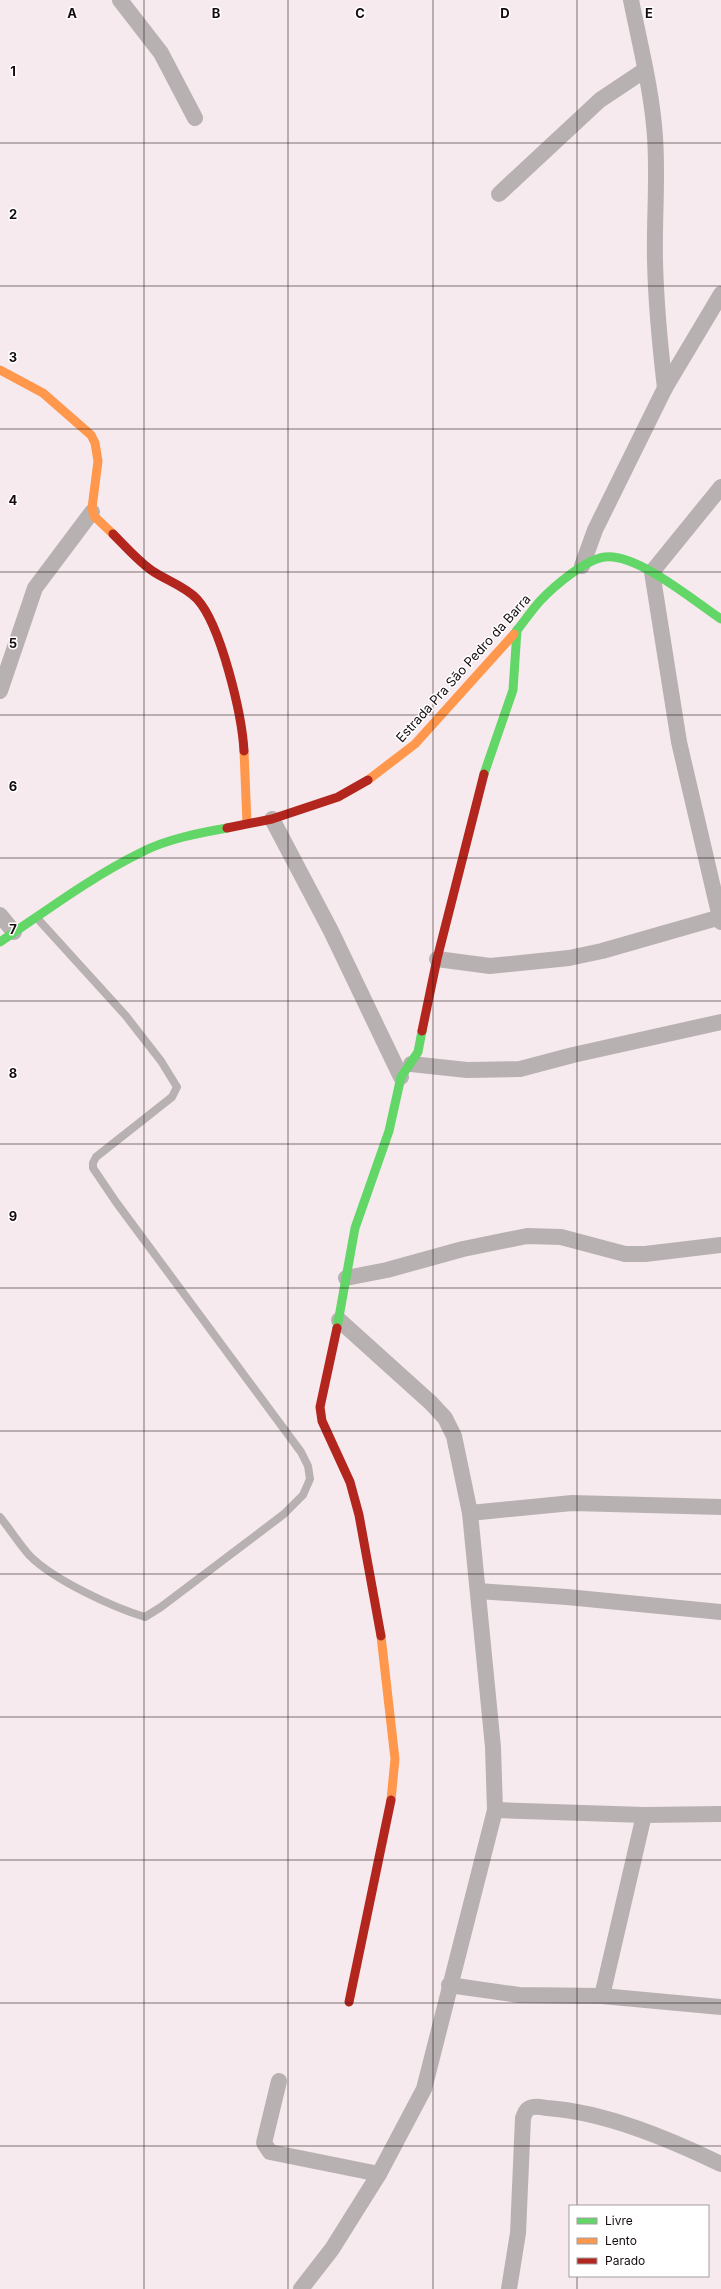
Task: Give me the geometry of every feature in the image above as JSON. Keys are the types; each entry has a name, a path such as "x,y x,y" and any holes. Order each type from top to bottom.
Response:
{"street":[{"path":"120,0 161,53 195,118"},
{"path":"631,0 645,70 655,136 657,189 655,260 656,308 665,388"},
{"path":"500,194 600,100 645,70"},
{"path":"582,566 595,530 665,388 721,294"},
{"path":"0,370 43,393 69,414 96,444 99,456 92,512 36,588 0,691"},
{"path":"437,959 490,966 568,958 602,951 721,919 679,742 652,572 721,487"},
{"path":"92,512 150,570 196,598 204,609 222,651 241,719 247,823"},
{"name":"Estrada Pra São Pedro da Barra","path":"0,942 96,877 143,852 198,833 272,819 338,798 376,775 397,761 415,744 517,630 541,600 582,566 605,557 619,557 630,560 652,572 721,619"},
{"path":"349,2002 392,1796 395,1758 380,1627 359,1515 350,1482 322,1421 320,1407 339,1320 355,1228 389,1131 401,1077 411,1064 420,1043 437,959 479,788 513,690 516,667 517,630"},
{"path":"272,819 331,931 401,1077"},
{"path":"0,915 14,932"},
{"path":"411,1064 467,1070 520,1069 573,1055 721,1022"},
{"path":"346,1278 387,1270 413,1261 464,1249 527,1236 561,1237 625,1254 645,1254 721,1245"},
{"path":"301,2289 332,2249 379,2174 424,2089 449,1985 496,1810 493,1747 470,1513 454,1436 445,1418 339,1320"},
{"path":"470,1513 572,1503 721,1507"},
{"path":"478,1591 567,1597 721,1612"},
{"path":"496,1810 644,1815 721,1814"},
{"path":"602,1996 644,1815"},
{"path":"449,1985 519,1995 602,1996 721,2007"},
{"path":"279,2081 264,2143 266,2149 270,2152 379,2174"},
{"path":"508,2289 518,2233 523,2118 526,2110 533,2107 574,2110 604,2117 691,2150 721,2164"}],"lane":[{"path":"0,1517 30,1555 51,1573 119,1609 145,1617 284,1514 303,1495 310,1479 308,1466 301,1452 116,1202 93,1168 93,1163 96,1158 172,1097 177,1087 161,1061 126,1016 37,918"}],"traffic: fast":[{"path":"514,634 533,609 553,588 580,568 597,559 605,557 618,558 633,562 649,570 681,590 721,619"},
{"path":"484,774 513,690 517,630"},
{"path":"0,942 87,883 142,852 172,840 227,828"},
{"path":"337,1328 355,1228 389,1131 401,1077 418,1052 422,1031"}],"traffic: slow":[{"path":"0,370 43,393 91,435 95,443 98,461 92,508 94,516 113,534"},
{"path":"368,780 415,744 514,634"},
{"path":"244,751 247,823"},
{"path":"381,1636 395,1759 391,1800"}],"traffic: jam":[{"path":"113,534 146,566 192,594 206,612 222,649 229,671 235,694 244,751"},
{"path":"422,1031 437,959 484,774"},
{"path":"227,828 272,819 338,797 368,780"},
{"path":"337,1328 320,1407 322,1421 350,1482 359,1515 381,1636"},
{"path":"349,2002 391,1800"}]}
